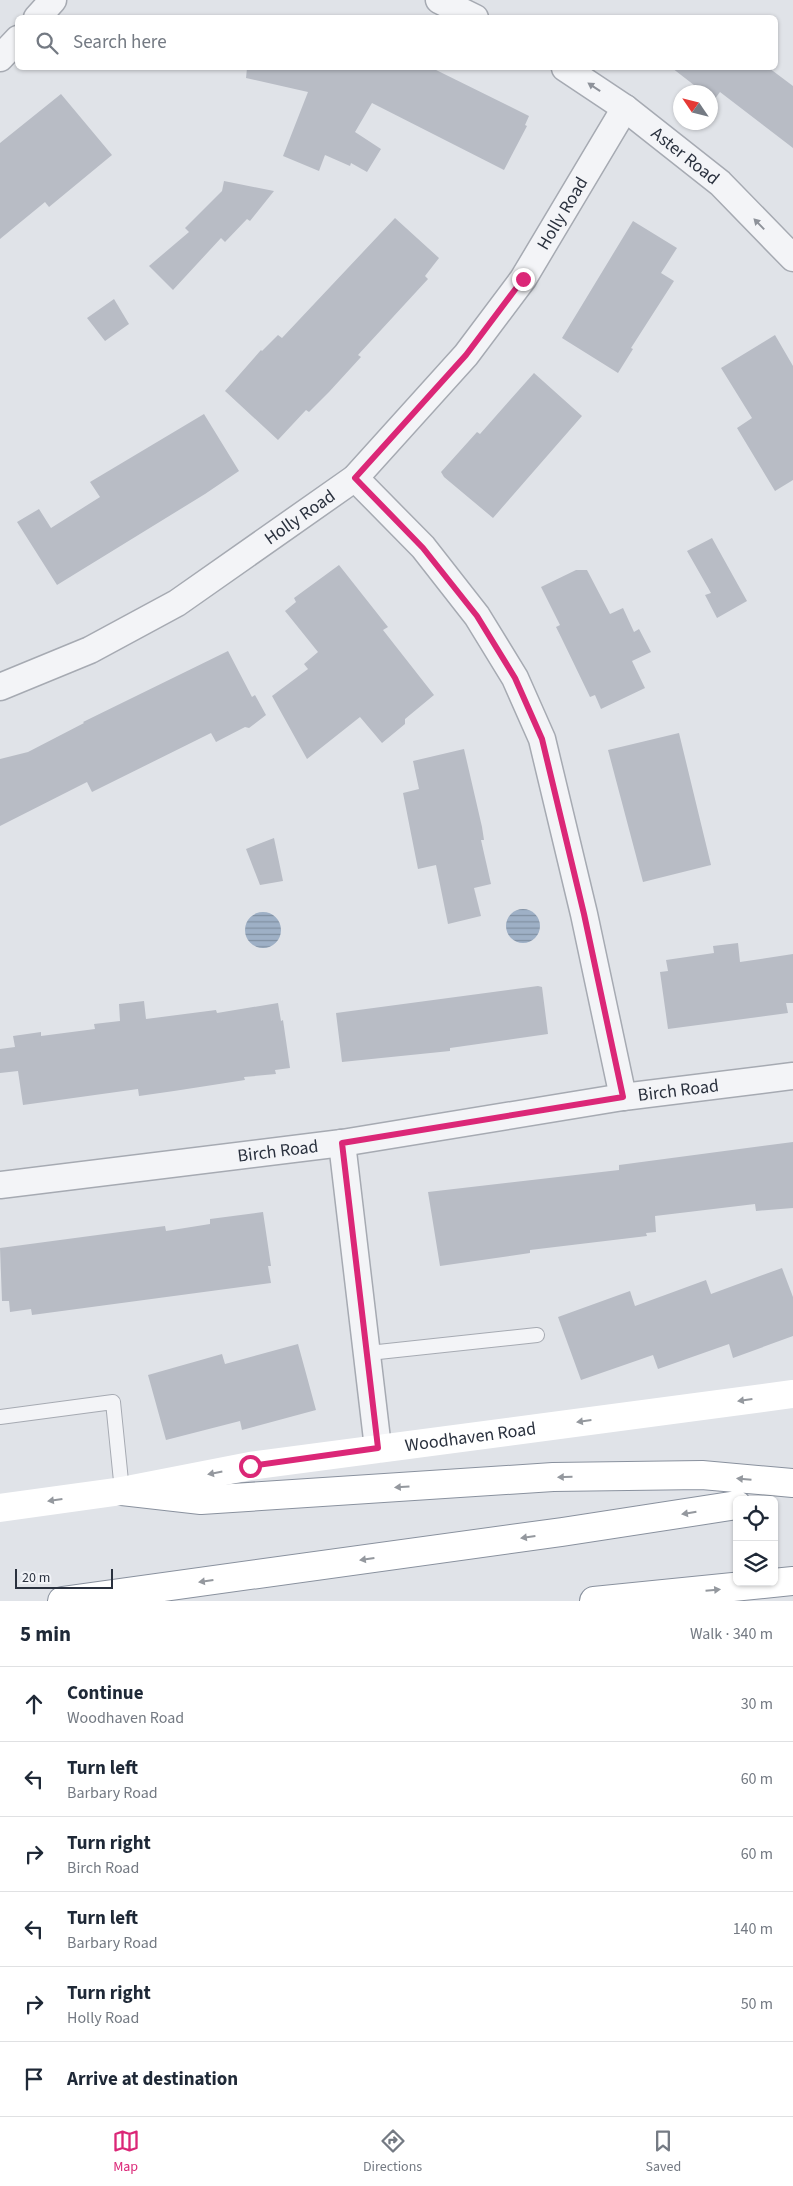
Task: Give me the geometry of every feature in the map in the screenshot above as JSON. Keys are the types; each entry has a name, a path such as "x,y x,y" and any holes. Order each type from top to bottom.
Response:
{"main road":[{"name":"Woodhaven Road","path":"0,1508 122,1491 250,1466 793,1394"},
{"path":"122,1491 201,1500 573,1477 702,1475 793,1484"},
{"path":"778,1499 793,1496"},
{"path":"62,1601 562,1532 733,1506"},
{"path":"606,1600 793,1582"}],"street":[{"path":"40,15 53,0"},
{"path":"439,0 469,15"},
{"path":"0,58 15,42"},
{"name":"Aster Road","path":"568,70 625,108 720,184 793,258"},
{"name":"Holly Road","path":"0,687 90,650 177,603 355,478 466,355 523,279 625,108"},
{"path":"355,478 423,548 477,616 515,678 542,739 584,914 623,1097"},
{"name":"Birch Road","path":"0,1185 342,1143 623,1097 793,1076"},
{"path":"342,1143 369,1352 378,1448"}],"lane":[{"path":"369,1352 537,1335"},
{"path":"0,1417 113,1402 122,1491"}],"water":[{"path":"523,909 530,910 535,914 539,919 539,933 535,938 530,942 523,943 516,942 511,938 507,933 506,926 507,919 511,914 516,910"},
{"path":"263,912 270,913 276,917 280,923 280,937 276,943 270,947 263,948 256,947 250,943 246,937 245,930 246,923 250,917 256,913"}],"building":[{"path":"247,70 436,70 529,116 525,125 527,126 504,170 372,103 355,132 381,149 367,172 351,163 350,166 325,155 319,171 283,156 308,92 246,78"},
{"path":"675,70 772,70 793,86 793,148 720,92 718,95 718,85 694,85"},
{"path":"61,94 112,155 49,207 45,202 0,239 0,143"},
{"path":"224,181 274,191 250,221 247,219 225,242 221,238 173,290 149,266 189,232 185,228 222,191"},
{"path":"395,218 439,258 425,276 428,279 358,355 361,357 329,392 309,412 306,410 278,440 225,391 261,350 278,335 282,338"},
{"path":"633,221 677,248 661,273 674,281 631,348 633,349 618,373 562,338"},
{"path":"114,299 129,324 105,341 87,318"},
{"path":"775,335 793,366 793,480 775,491 737,428 752,418 721,368"},
{"path":"534,373 582,416 493,518 444,477 441,472 477,432 480,434"},
{"path":"204,414 239,471 57,585 17,522 39,509 51,528 100,497 90,482"},
{"path":"712,538 747,601 717,618 705,595 711,593 687,551"},
{"path":"339,565 388,627 383,630 434,695 405,719 405,724 382,743 360,717 307,759 272,696 308,669 304,664 318,652 285,611 296,602 294,598"},
{"path":"576,570 587,570 610,614 623,608 634,632 639,629 651,652 632,661 645,688 601,709 595,695 590,697 556,627 560,625 541,587"},
{"path":"228,651 252,697 255,695 266,715 249,728 245,727 216,742 211,733 92,792 87,782 0,826 0,759 28,752 83,722"},
{"path":"679,733 711,865 643,882 608,750"},
{"path":"464,749 482,827 484,840 481,840 491,884 474,888 481,916 448,924 436,865 418,869 403,793 419,789 413,761"},
{"path":"274,838 283,881 260,885 246,849"},
{"path":"738,943 740,962 793,954 793,1003 786,1003 788,1013 668,1029 660,972 668,971 666,960 714,953 713,946"},
{"path":"542,987 548,1034 450,1048 450,1051 342,1062 336,1013"},
{"path":"144,1001 146,1019 216,1010 217,1013 278,1003 281,1021 283,1020 290,1068 275,1070 276,1074 244,1077 245,1080 139,1096 138,1089 23,1105 18,1071 0,1073 0,1049 15,1047 13,1036 41,1032 41,1036 95,1029 94,1024 120,1021 119,1004"},
{"path":"793,1142 793,1208 756,1211 755,1204 655,1216 656,1232 646,1233 647,1236 530,1250 530,1253 440,1266 428,1192 619,1170 619,1165"},
{"path":"263,1212 271,1266 268,1266 271,1283 32,1315 31,1309 10,1312 9,1301 2,1301 0,1248 165,1226 166,1231 210,1224 210,1219"},
{"path":"782,1268 793,1297 793,1336 733,1358 729,1344 658,1369 653,1355 581,1380 558,1317 630,1291 635,1306 706,1280 711,1294"},
{"path":"298,1344 316,1410 242,1430 240,1421 166,1440 148,1375 222,1354 225,1364"}],"route":[{"path":"250,1466 378,1448 369,1352 342,1143 623,1097 584,914 542,739 515,678 477,616 423,548 355,478 466,355 523,279"}]}
